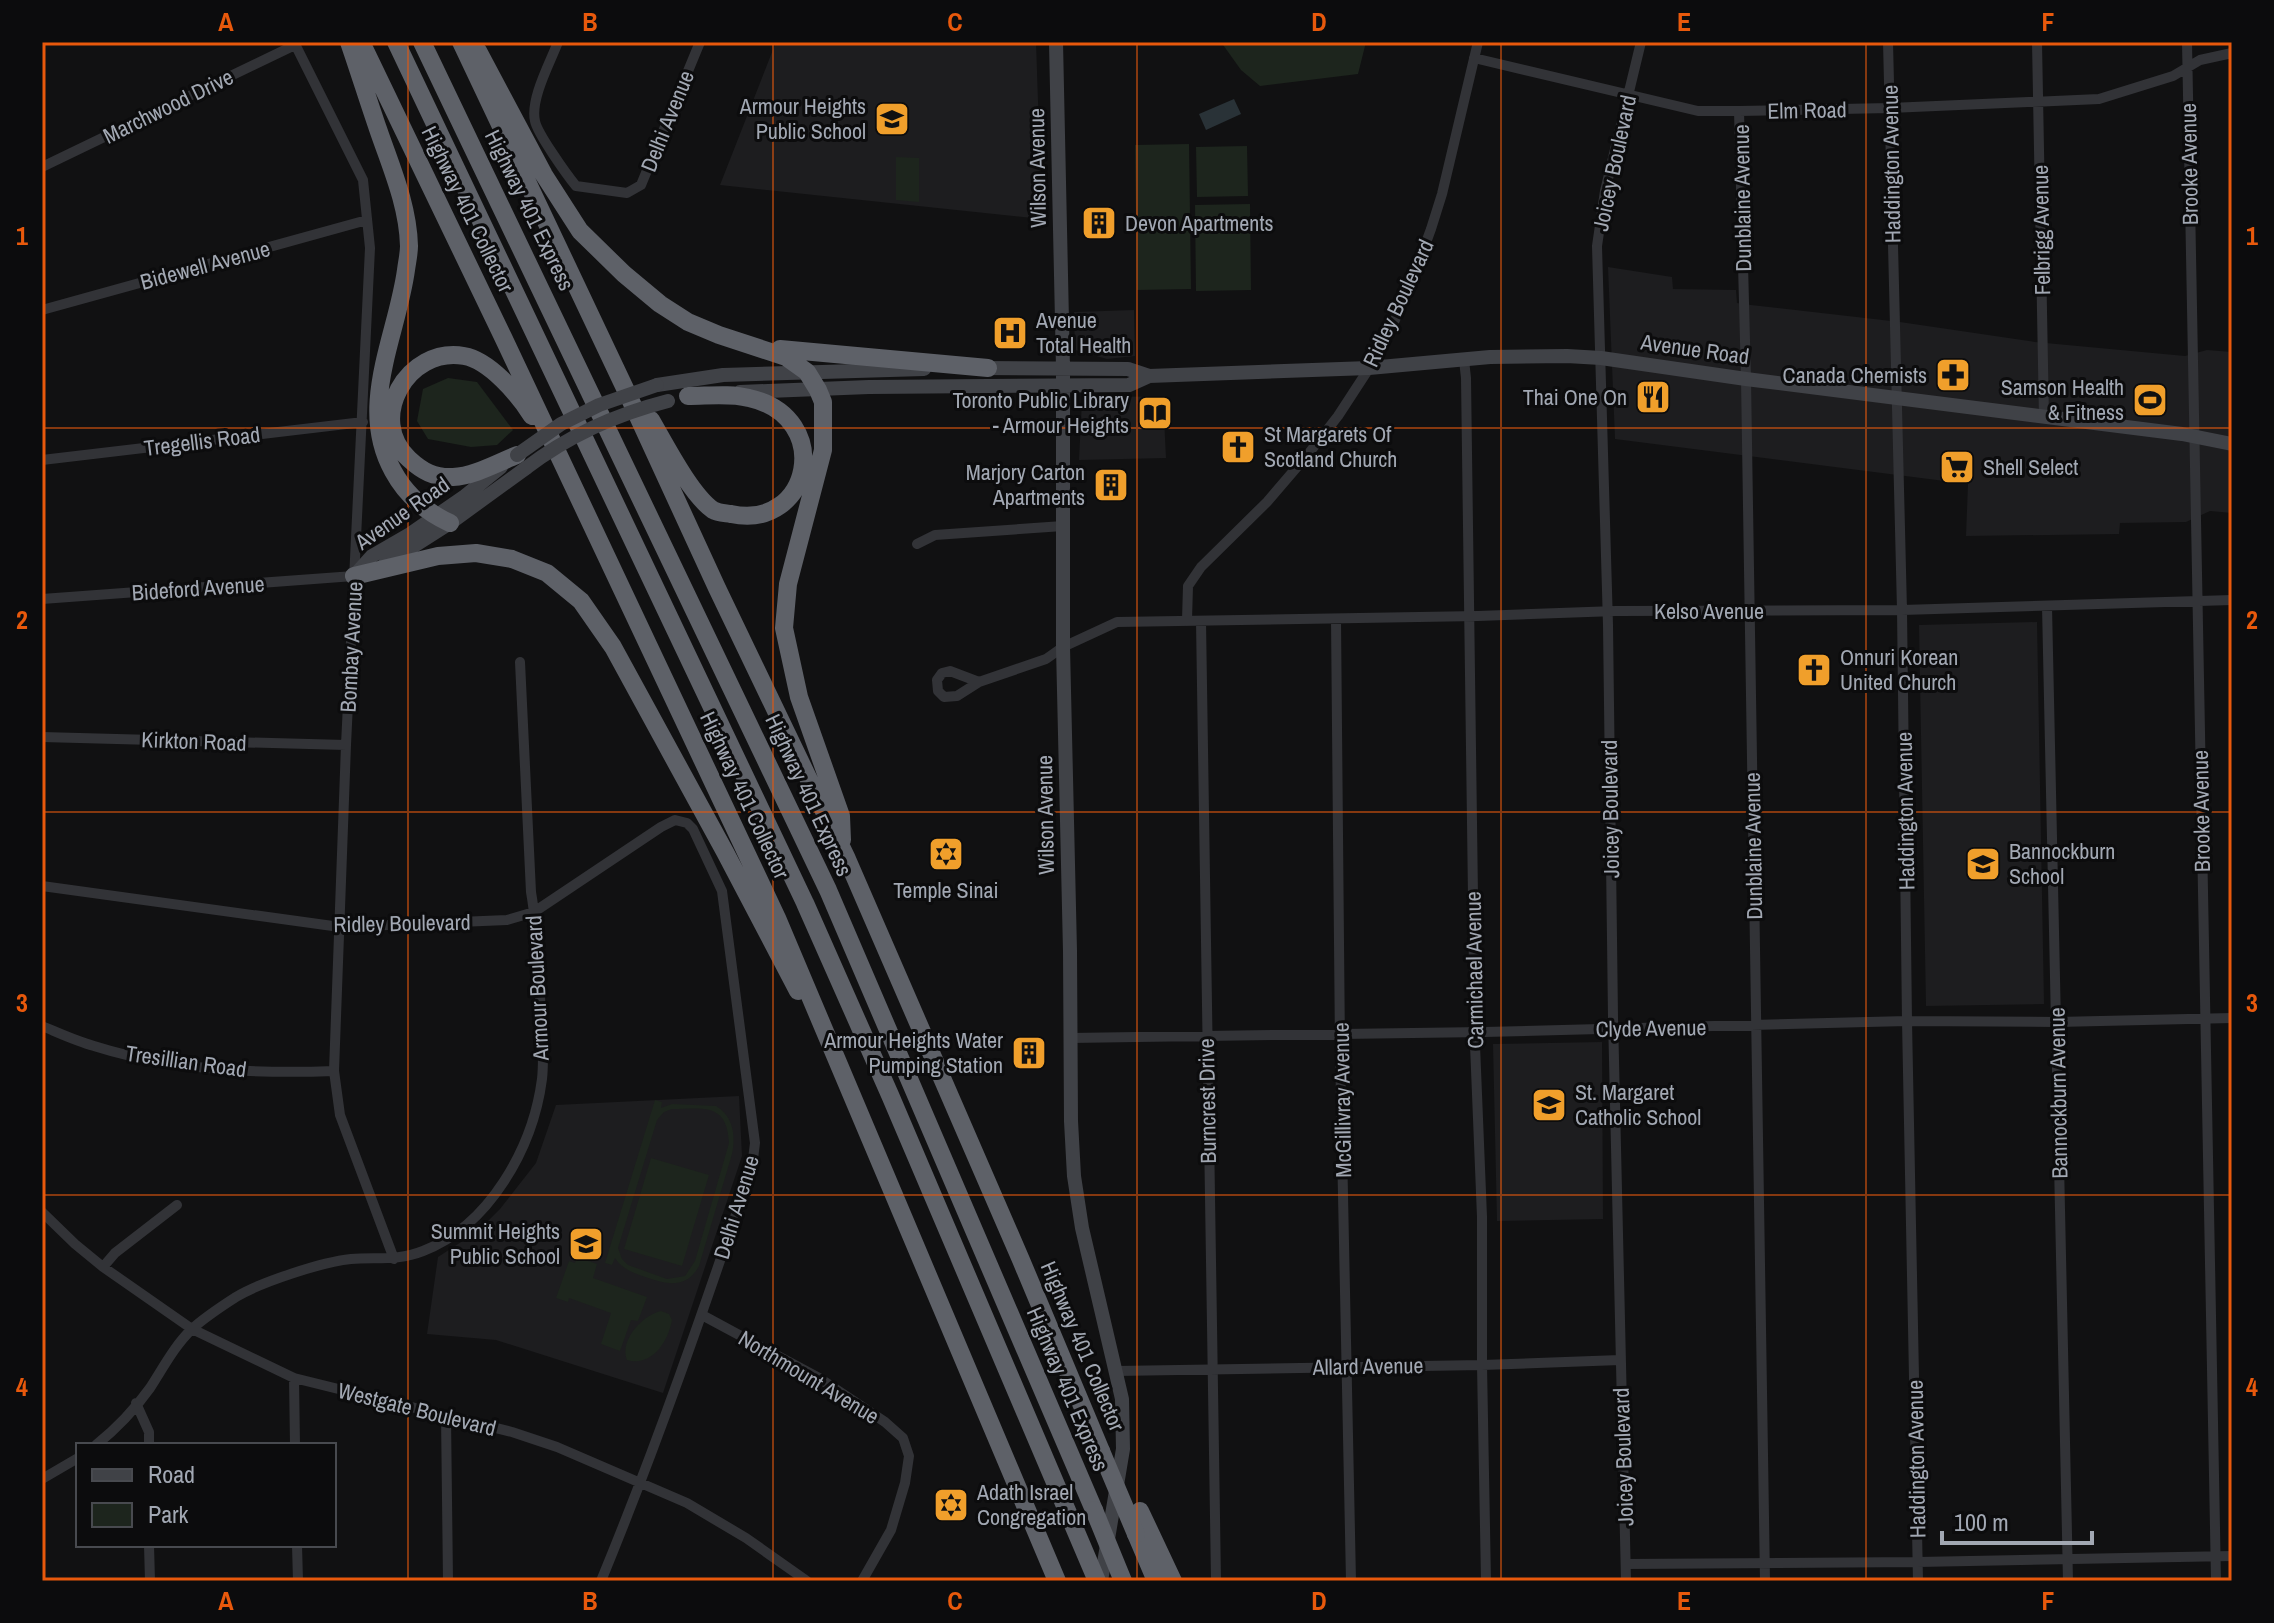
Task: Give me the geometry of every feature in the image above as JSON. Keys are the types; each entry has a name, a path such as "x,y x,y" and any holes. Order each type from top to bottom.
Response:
{"highway":[{"path":"349,42 403,199 409,247 379,390 377,423 380,439 385,457 400,483 416,501 443,519"},
{"name":"Highway 401 Collector","path":"361,42 777,918 1057,1581"},
{"path":"396,42 805,903 1099,1581"},
{"name":"Highway 401 Express","path":"422,42 828,890 1123,1581"},
{"name":"Highway 401 Collector","path":"461,42 843,851 1101,1445 1156,1581"},
{"path":"468,42 478,51 544,175 580,231 660,304 688,322 786,357 807,372 818,390 823,402 823,450 788,584 784,628 799,697 841,816 843,851"},
{"path":"754,346 988,368"},
{"path":"521,462 456,477 439,477 422,471 404,455 392,425 394,401 403,380 422,363 446,355 465,356 485,365 525,405 559,456"},
{"path":"630,399 649,417 695,491 714,511 750,516 771,512 791,496 801,476 804,457 800,437 791,421 778,409 749,398 688,396"},
{"path":"354,576 433,557 476,553 512,559 547,573 581,601 613,647 790,979 827,1034"},
{"path":"1101,1445 1140,1511 1173,1581"}],"main road":[{"name":"Wilson Avenue","path":"1056,42 1063,368 1063,647 1071,1121 1074,1176 1082,1228 1122,1399 1123,1449 1099,1581"},
{"name":"Avenue Road","path":"354,576 372,556 443,519 465,496 521,462 574,418 599,405 657,385 723,375 1063,368 1128,369 1149,376 1369,368 1553,355 1601,358 2194,436 2232,444"},
{"name":"Avenue Road","path":"521,462 546,453 623,414 688,396 869,387 1129,385 1149,376"}],"street":[{"name":"Delhi Avenue","path":"558,42 535,101 535,122 576,186 627,193 641,185 700,42"},
{"name":"Ridley Boulevard","path":"1187,620 1188,586 1201,567 1267,502 1309,453 1338,416 1383,347 1431,229 1478,42"},
{"name":"Joicey Boulevard","path":"1626,1581 1598,229 1641,42"},
{"name":"Haddington Avenue","path":"1888,42 1902,610 1918,1581"},
{"name":"Felbrigg Avenue","path":"2037,42 2044,418"},
{"name":"Brooke Avenue","path":"2187,42 2216,1581"},
{"name":"Marchwood Drive","path":"42,167 294,43"},
{"name":"Bombay Avenue","path":"294,43 363,180 370,248 334,1071 340,1115 394,1259"},
{"name":"Elm Road","path":"1474,58 1698,111 1739,111 2086,100 2114,96 2173,76 2200,60 2232,53"},
{"name":"Dunblaine Avenue","path":"1739,111 1765,1581"},
{"name":"Bidewell Avenue","path":"42,310 367,220"},
{"name":"Carmichael Avenue","path":"1464,360 1474,1032 1482,1217 1486,1581"},
{"name":"Tregellis Road","path":"42,460 363,422"},
{"path":"917,544 935,535 1063,526"},
{"name":"Bideford Avenue","path":"42,599 354,576"},
{"name":"Kelso Avenue","path":"1187,620 1608,611 1902,610 2232,600"},
{"name":"Bannockburn Avenue","path":"2047,606 2068,1581"},
{"name":"McGillivray Avenue","path":"1336,619 1340,1034 1351,1581"},
{"path":"979,682 1046,659 1063,647 1117,622 1187,620"},
{"name":"Burncrest Drive","path":"1201,621 1216,1581"},
{"name":"Armour Boulevard","path":"98,1443 113,1431 136,1403 192,1329 238,1295 298,1271 350,1259 394,1259 423,1251 455,1234 479,1214 502,1185 520,1152 535,1112 542,1080 543,1053 531,892 520,662"},
{"name":"Kirkton Road","path":"42,737 346,745"},
{"name":"Ridley Boulevard","path":"42,886 340,927 507,920 534,912 661,827 675,820 687,823"},
{"name":"Delhi Avenue","path":"601,1581 642,1482 702,1315 752,1167 755,1143 722,891 693,829 687,823"},
{"name":"Clyde Avenue","path":"1070,1038 1907,1021 2232,1018"},
{"name":"Tresillian Road","path":"42,1026 94,1046 161,1062 254,1071 334,1071"},
{"path":"103,1267 115,1253 177,1205"},
{"name":"Westgate Boulevard","path":"42,1212 103,1267 192,1329 294,1378 512,1432 557,1447 687,1503 807,1581"},
{"name":"Northmount Avenue","path":"702,1315 819,1378 885,1422 903,1438 909,1456 905,1483 891,1530 862,1581"},
{"name":"Allard Avenue","path":"1116,1371 1620,1360"},
{"path":"294,1378 295,1443"},
{"path":"136,1403 149,1432 149,1443"},
{"path":"446,1416 448,1581"},
{"path":"42,1479 76,1459"},
{"path":"149,1547 150,1581"},
{"path":"297,1547 298,1581"},
{"path":"1626,1564 2232,1556"}],"shaded area":[{"name":"Armour Heights Public School","path":"776,42 1036,42 1042,219 720,185"},
{"path":"1234,99 1241,114 1206,130 1199,114"},
{"path":"1608,267 1672,277 1673,289 1736,290 1737,303 1751,305 2035,342 2185,356 2207,350 2232,352 2232,513 2210,511 2186,522 2120,523 2119,534 1966,536 1968,484 1615,439"},
{"path":"1134,310 1135,356 1107,359 1075,350 1074,312"},
{"path":"1092,396 1163,397 1166,458 1079,460 1082,400"},
{"name":"Bannockburn School","path":"2037,622 2044,1004 1926,1006 1919,625"},
{"name":"St. Margaret Catholic School","path":"1602,1042 1603,1219 1497,1221 1493,1044"},
{"name":"Summit Heights Public School","path":"739,1096 742,1156 663,1393 496,1340 427,1334 438,1257 478,1231 500,1209 536,1163 556,1105"}],"green space":[{"path":"1221,42 1366,42 1358,74 1260,86 1241,70"},
{"path":"1189,144 1191,289 1137,290 1135,145"},
{"path":"1247,146 1248,196 1197,197 1196,147"},
{"path":"896,157 919,158 919,202 896,200"},
{"path":"1250,204 1251,290 1196,291 1195,205"},
{"path":"448,378 477,382 513,430 497,445 471,447 428,439 417,421 423,389"},
{"path":"655,1100 662,1102 661,1108 672,1104 716,1106 722,1110 732,1127 732,1154 699,1266 694,1273 683,1281 670,1283 634,1273 615,1258 612,1265 605,1263","holes":["672,1109 703,1109 718,1114 724,1120 729,1143 695,1261 685,1276 667,1279 628,1265 618,1248 657,1120"]},
{"path":"651,1158 709,1175 682,1266 624,1249"},
{"path":"577,1257 597,1264 593,1278 647,1297 638,1321 631,1320 620,1351 601,1344 611,1313 569,1298 568,1302 556,1298 569,1261 575,1263"},
{"path":"661,1311 669,1314 672,1320 663,1344 644,1360 627,1360 625,1352 629,1337 640,1323"}],"place":[{"name":"Armour Heights Public School","path":"892,119"},
{"name":"Devon Apartments","path":"1099,223"},
{"name":"Avenue Total Health","path":"1010,333"},
{"name":"Canada Chemists","path":"1953,375"},
{"name":"Thai One On","path":"1653,397"},
{"name":"Samson Health & Fitness","path":"2150,400"},
{"name":"Toronto Public Library - Armour Heights","path":"1155,413"},
{"name":"St Margarets Of Scotland Church","path":"1238,447"},
{"name":"Shell Select","path":"1957,467"},
{"name":"Marjory Carton Apartments","path":"1111,485"},
{"name":"Onnuri Korean United Church","path":"1814,670"},
{"name":"Temple Sinai","path":"946,854"},
{"name":"Bannockburn School","path":"1983,864"},
{"name":"Armour Heights Water Pumping Station","path":"1029,1053"},
{"name":"St. Margaret Catholic School","path":"1549,1105"},
{"name":"Summit Heights Public School","path":"586,1244"},
{"name":"Adath Israel Congregation","path":"951,1505"}]}
